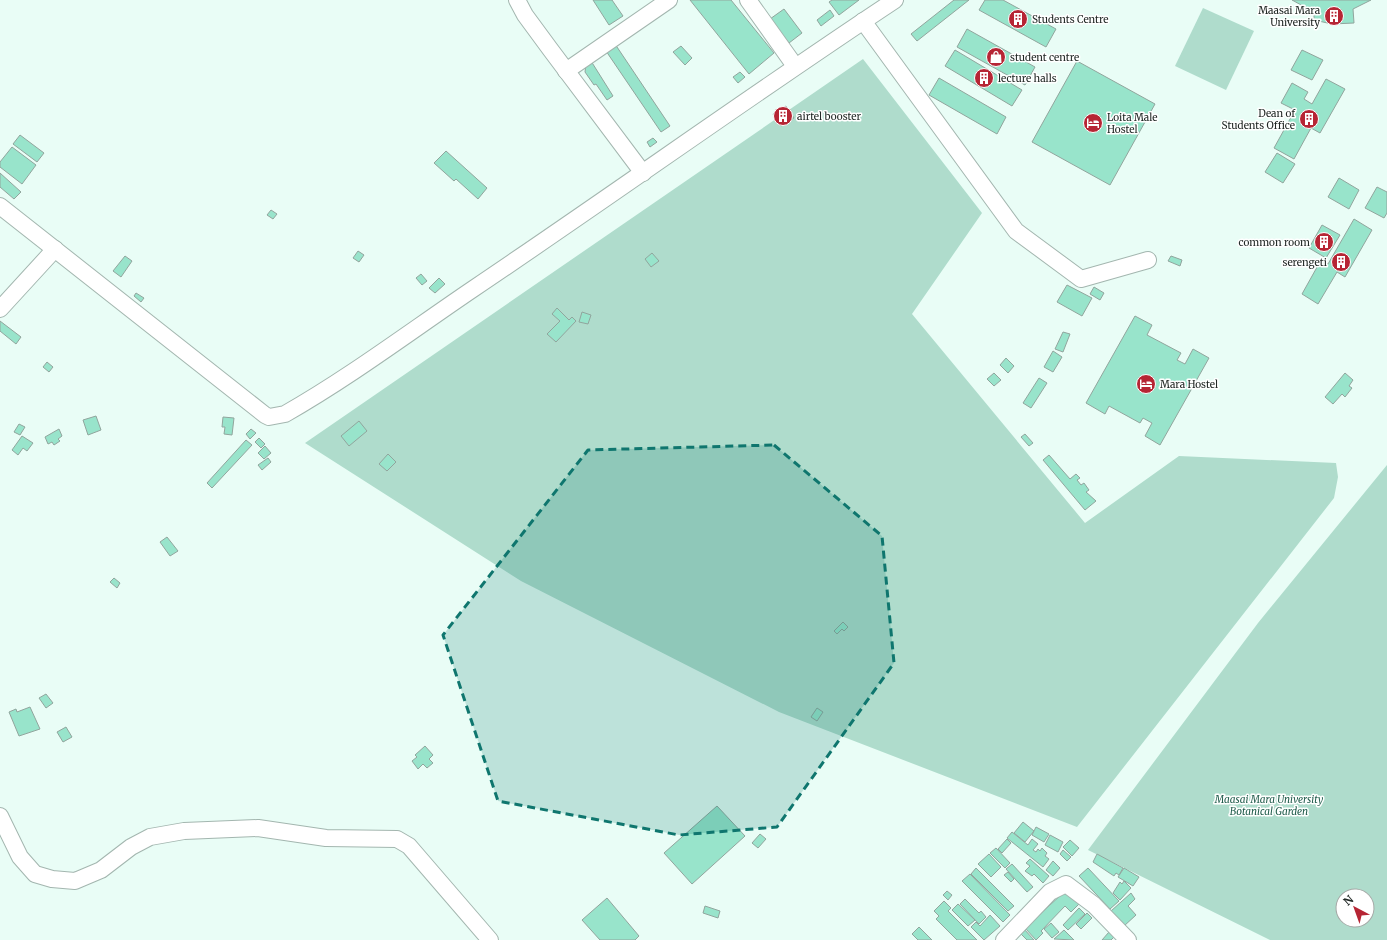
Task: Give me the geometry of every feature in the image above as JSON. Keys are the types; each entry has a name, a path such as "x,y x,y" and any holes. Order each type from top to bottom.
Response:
{"street":[{"path":"517,0 525,15 643,173"},
{"path":"566,71 669,0"},
{"path":"748,0 795,66"},
{"path":"0,206 269,417 285,414 643,173 795,66 895,0"},
{"path":"863,21 1016,231 1081,279 1148,260"},
{"path":"0,309 55,249"},
{"path":"0,816 20,857 35,874 52,879 75,881 101,870 131,847 150,836 184,832 258,828 326,838 397,839 409,846 490,940"},
{"path":"1004,940 1050,892 1066,884 1094,905 1128,940"}],"highlighted area":[{"path":"774,445 882,536 894,663 777,827 679,835 498,801 443,635 588,450"}],"green space":[{"path":"1203,8 1254,31 1226,90 1175,66"},
{"path":"863,59 982,213 912,314 1085,523 1179,456 1336,463 1338,477 1334,498 1077,827 779,712 521,581 305,443"},
{"name":"Maasai Mara University Botanical Garden","path":"1387,465 1387,940 1270,940 1088,850 1258,623"}],"building":[{"path":"593,0 612,0 623,16 609,25"},
{"path":"690,0 731,0 774,53 749,74"},
{"path":"832,0 859,0 839,15 829,2"},
{"path":"954,0 969,0 917,41 911,34"},
{"name":"Students Centre","path":"985,0 1003,0 1056,29 1046,47 979,10"},
{"name":"Maasai Mara University","path":"1292,0 1371,0 1353,9 1354,23 1332,24 1314,20 1314,12"},
{"path":"784,9 802,33 789,43 770,19"},
{"path":"830,10 834,16 821,26 817,20"},
{"name":"student centre","path":"967,29 1035,67 1025,85 957,47"},
{"path":"615,44 670,126 661,132 606,51"},
{"path":"681,46 692,58 685,65 673,52"},
{"name":"lecture halls","path":"955,50 1022,90 1012,106 945,66"},
{"path":"1302,50 1323,60 1312,80 1291,70"},
{"path":"591,61 613,96 607,100 596,84 594,85 585,72 586,64"},
{"name":"Loita Male Hostel","path":"1077,61 1155,104 1110,185 1032,142"},
{"path":"740,72 745,77 738,83 733,77"},
{"name":"lecture halls","path":"939,78 1006,117 997,134 929,95"},
{"name":"Dean of Students Office","path":"1326,79 1345,89 1320,133 1311,128 1294,159 1274,148 1295,110 1281,103 1292,83 1308,92 1304,99 1312,104"},
{"name":"airtel booster","path":"786,106 794,118 781,126 773,114"},
{"path":"20,135 44,153 37,162 13,144"},
{"path":"653,138 657,142 650,147 647,142"},
{"path":"12,147 36,165 22,184 0,167 0,162"},
{"path":"446,151 487,188 478,199 456,179 454,181 434,163"},
{"path":"1277,153 1295,164 1283,183 1265,172"},
{"path":"0,173 21,192 14,199 0,187"},
{"path":"1339,178 1359,190 1349,209 1328,197"},
{"path":"1377,187 1387,192 1387,213 1384,218 1365,208"},
{"path":"271,210 277,214 273,219 267,215"},
{"name":"serengeti","path":"1354,219 1372,230 1345,277 1337,272 1318,304 1302,294 1321,260 1328,264"},
{"name":"common room","path":"1322,225 1340,235 1326,258 1309,248"},
{"path":"358,251 364,255 359,262 353,258"},
{"path":"652,253 659,261 651,267 645,259"},
{"path":"125,256 132,261 121,277 113,271"},
{"path":"1171,256 1182,260 1180,266 1168,261"},
{"path":"421,274 427,281 422,285 416,278"},
{"path":"439,278 445,284 435,293 429,288"},
{"path":"1067,285 1092,298 1082,316 1057,302"},
{"path":"1094,287 1104,293 1100,300 1090,294"},
{"path":"136,293 144,298 141,302 134,296"},
{"path":"557,308 569,320 572,317 576,321 556,342 547,334 560,321 552,314"},
{"path":"582,312 591,315 588,324 579,322"},
{"name":"Mara Hostel","path":"1135,316 1152,325 1147,335 1181,353 1177,360 1185,364 1193,349 1209,358 1160,445 1145,436 1152,423 1143,418 1140,423 1109,406 1105,414 1086,403"},
{"path":"0,321 21,337 16,344 0,331"},
{"path":"1063,332 1070,334 1063,352 1055,349"},
{"path":"1053,351 1062,357 1053,372 1044,367"},
{"path":"1006,358 1014,366 1008,373 1000,365"},
{"path":"47,362 53,367 49,372 43,367"},
{"path":"994,373 1001,380 994,386 987,379"},
{"path":"1345,373 1353,380 1349,386 1352,388 1345,397 1342,394 1333,404 1325,397"},
{"path":"1039,378 1047,383 1031,408 1023,403"},
{"path":"96,416 101,430 88,435 83,420"},
{"path":"223,417 234,418 232,435 224,434 225,427 222,427"},
{"path":"359,421 367,431 349,446 341,436"},
{"path":"19,424 25,427 20,435 14,432"},
{"path":"59,429 62,436 58,439 60,441 54,445 52,442 48,444 45,437"},
{"path":"251,429 256,433 250,439 246,434"},
{"path":"1025,434 1033,443 1029,446 1021,437"},
{"path":"22,436 33,443 27,451 23,448 18,455 12,450"},
{"path":"259,438 265,444 261,448 255,442"},
{"path":"246,440 252,445 212,488 207,483"},
{"path":"265,446 271,453 264,459 258,453"},
{"path":"388,454 396,462 387,471 379,464"},
{"path":"1049,455 1070,479 1076,474 1080,478 1077,480 1081,485 1084,483 1089,490 1086,492 1096,501 1085,510 1043,460"},
{"path":"268,458 271,462 262,470 258,465"},
{"path":"167,537 178,551 170,556 160,542"},
{"path":"114,578 120,583 117,588 110,582"},
{"path":"843,622 848,627 844,631 842,629 837,634 834,631"},
{"path":"46,694 53,703 46,708 39,698"},
{"path":"30,707 40,729 19,736 9,712 16,709 17,712"},
{"path":"817,708 823,712 817,721 811,717"},
{"path":"66,727 72,737 63,742 57,732"},
{"path":"425,746 433,755 429,759 433,763 427,768 423,764 418,769 412,761 417,757 415,755"},
{"path":"717,806 745,836 692,884 664,853"},
{"path":"1023,822 1034,831 1025,842 1014,833"},
{"path":"1036,827 1049,834 1044,842 1032,835"},
{"path":"1012,832 1028,845 1032,839 1038,844 1033,850 1036,852 1038,849 1040,851 1042,848 1047,853 1045,856 1049,859 1043,867 1007,838"},
{"path":"760,834 766,839 758,848 752,843"},
{"path":"1050,835 1063,842 1058,852 1045,845"},
{"path":"1007,839 1011,843 1002,853 998,849"},
{"path":"1070,840 1079,848 1072,856 1063,847"},
{"path":"996,848 1010,863 1005,868 990,853"},
{"path":"1063,850 1071,857 1067,861 1060,854"},
{"path":"989,854 1001,867 991,877 978,864"},
{"path":"1097,854 1123,868 1119,875 1116,873 1114,876 1093,862"},
{"path":"1030,859 1049,876 1043,883 1034,874 1032,876 1025,871 1030,866 1026,863"},
{"path":"1053,861 1060,868 1053,876 1046,870"},
{"path":"1012,864 1033,887 1027,892 1006,869"},
{"path":"976,868 1014,906 1008,911 971,874"},
{"path":"1088,868 1119,901 1110,909 1079,876"},
{"path":"1124,868 1139,877 1133,886 1118,877"},
{"path":"1008,872 1014,879 1011,882 1004,875"},
{"path":"970,874 1010,915 1003,922 962,881"},
{"path":"1124,881 1131,888 1120,900 1113,893 1120,882 1122,884"},
{"path":"947,891 952,895 948,900 943,895"},
{"path":"1063,893 1070,894 1079,904 1071,912 1065,906 1041,931 1043,933 1036,940 1025,928"},
{"path":"1131,893 1135,899 1128,906 1136,915 1124,926 1111,911"},
{"path":"607,898 639,936 635,940 600,940 582,920"},
{"path":"965,899 979,913 981,911 986,917 979,924 960,904"},
{"path":"944,901 951,908 948,911 977,940 957,940 936,919 939,916 934,911"},
{"path":"958,904 975,920 968,926 952,910"},
{"path":"705,906 720,911 718,918 703,913"},
{"path":"1079,908 1085,914 1068,930 1063,925"},
{"path":"1087,913 1092,918 1081,929 1076,924"},
{"path":"990,915 1000,926 984,940 971,927 976,922 980,926"},
{"path":"1051,923 1059,932 1052,938 1044,929"},
{"path":"919,927 932,940 918,940 912,934"},
{"path":"1024,929 1034,940 1027,940 1020,933"},
{"path":"1064,930 1074,940 1054,939"},
{"path":"1109,932 1114,937 1111,940 1102,940"}],"place":[{"name":"Maasai Mara University","path":"1334,16"},
{"name":"Students Centre","path":"1018,19"},
{"name":"student centre","path":"996,57"},
{"name":"lecture halls","path":"984,78"},
{"name":"airtel booster","path":"783,116"},
{"name":"Dean of Students Office","path":"1309,119"},
{"name":"Loita Male Hostel","path":"1093,123"},
{"name":"common room","path":"1324,242"},
{"name":"serengeti","path":"1341,262"},
{"name":"Mara Hostel","path":"1146,384"}]}
